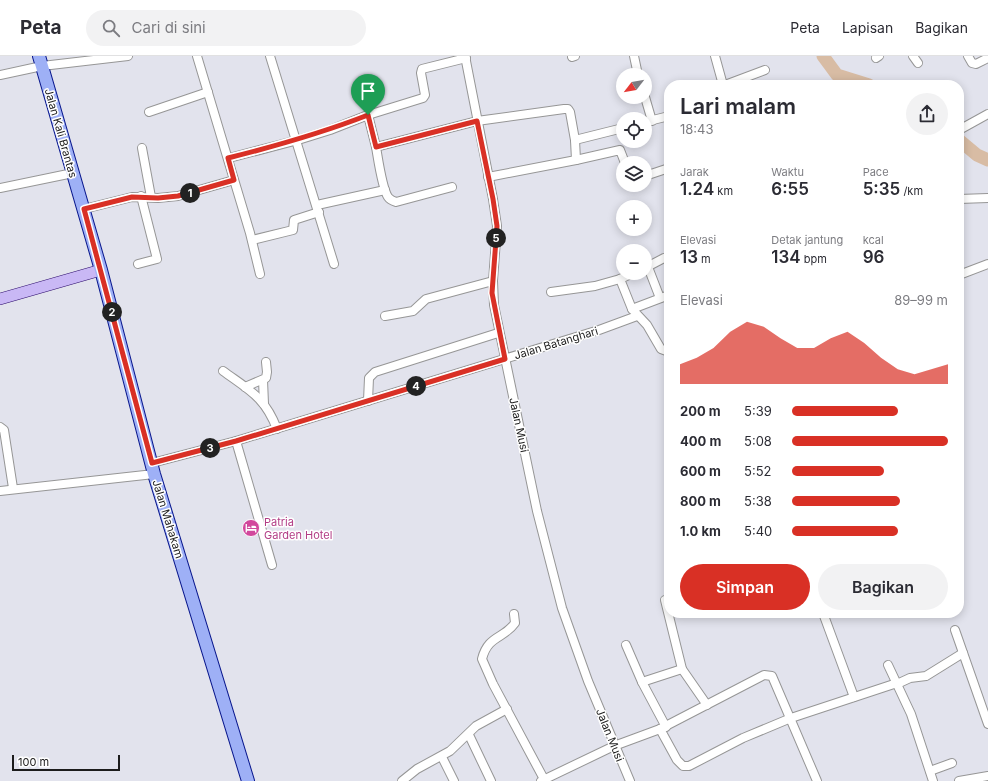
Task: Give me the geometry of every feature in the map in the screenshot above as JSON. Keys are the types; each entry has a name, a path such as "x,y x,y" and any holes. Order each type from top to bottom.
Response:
{"main road":[{"name":"Jalan Kali Brantas","path":"40,61 84,209"},
{"name":"Jalan Mahakam","path":"84,209 153,468 248,781"}],"street":[{"path":"0,75 40,61 128,56"},
{"path":"198,56 252,240 260,274"},
{"path":"270,56 298,140 334,264"},
{"path":"634,56 637,68"},
{"path":"714,56 722,80"},
{"path":"913,56 918,64"},
{"path":"968,56 972,63 976,64 988,58"},
{"path":"228,158 298,140 330,130 368,115 423,98 425,95 421,72 422,69 466,57"},
{"name":"Jalan Musi","path":"466,57 497,226 492,293 498,333 505,359 537,511 564,617 614,746 630,781"},
{"path":"738,80 765,70"},
{"path":"149,112 208,92"},
{"path":"376,147 477,121 568,109 575,140 576,160"},
{"path":"964,127 988,114"},
{"path":"368,115 388,198 396,202 452,187"},
{"path":"652,121 664,117"},
{"path":"575,140 616,130"},
{"path":"142,148 151,197"},
{"path":"488,177 620,150 622,156"},
{"path":"652,174 664,170"},
{"path":"0,188 73,173"},
{"path":"84,209 123,198 141,196 178,196 234,180"},
{"path":"252,240 293,230 294,220 318,208 385,190"},
{"path":"138,264 158,260 141,196"},
{"path":"964,199 988,198"},
{"path":"652,265 664,258"},
{"path":"964,273 988,264"},
{"path":"0,298 101,270"},
{"path":"551,292 595,286 616,279"},
{"path":"621,280 635,313 647,325 661,349 664,350"},
{"path":"652,280 660,298"},
{"path":"385,316 413,311 426,299 492,281"},
{"name":"Jalan Batanghari","path":"0,491 153,468 236,441 505,359 635,313 664,297"},
{"path":"368,401 369,378 375,372 498,333"},
{"path":"264,404 263,380 267,372 266,362"},
{"path":"224,371 264,404 270,412 277,429"},
{"path":"245,387 263,380"},
{"path":"0,427 4,430 13,488"},
{"path":"236,441 272,565"},
{"path":"0,458 9,456"},
{"path":"514,614 515,623 512,627 492,641 482,659 485,668 543,781 614,746 663,728 764,675 772,676 817,781"},
{"path":"669,618 682,669 707,705"},
{"path":"825,618 854,698"},
{"path":"955,630 988,724"},
{"path":"626,645 677,760 683,766 688,766 743,738 791,718 897,684 910,678 926,676 963,653"},
{"path":"888,665 910,714 933,781"},
{"path":"642,682 682,669"},
{"path":"402,781 417,769 442,757 460,744 476,726 507,709"},
{"path":"469,735 491,781"},
{"path":"442,757 454,781"},
{"path":"930,770 952,763"},
{"path":"959,781 988,776"}],"waterway":[{"path":"823,56 837,75 853,80"},
{"path":"964,144 977,155 988,160"}],"place":[{"name":"Patria Garden Hotel","path":"251,528"}],"route":[{"path":"368,115 376,147 477,121 497,226 492,293 498,333 505,359 277,429 152,463 84,209 123,198 141,196 158,198 178,196 234,180 228,158 298,140 330,130 368,115"}]}
